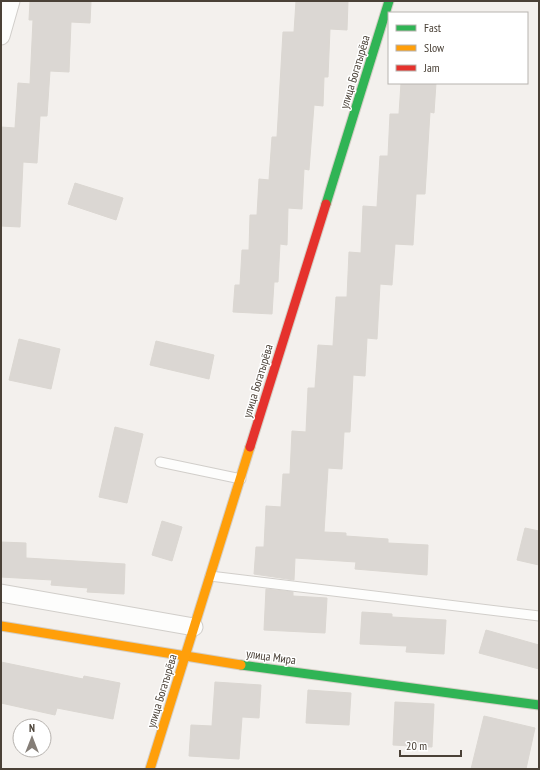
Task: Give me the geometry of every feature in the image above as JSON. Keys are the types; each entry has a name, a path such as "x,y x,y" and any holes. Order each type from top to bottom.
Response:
{"street":[{"path":"1,36 11,1"},
{"name":"улица Богатырёва","path":"150,769 389,1"},
{"path":"1,593 194,627"},
{"name":"улица Мира","path":"1,626 185,657 539,705"}],"lane":[{"path":"160,462 241,479"},
{"path":"210,576 539,616"}],"building":[{"path":"30,1 91,1 90,23 71,22 69,72 50,71 47,116 40,116 37,163 23,162 20,227 1,226 1,127 15,128 18,83 30,84 33,20 29,20"},
{"path":"296,1 348,1 347,30 330,29 328,77 324,77 323,106 314,105 309,170 304,169 302,209 288,208 287,245 280,244 278,282 274,282 272,314 233,312 235,285 240,285 242,250 249,250 250,215 257,215 259,179 269,180 272,137 277,137 283,32 294,32"},
{"path":"401,84 436,84 434,113 430,112 425,194 416,194 413,245 395,244 392,285 380,284 377,339 367,338 365,376 353,375 350,432 344,432 342,469 328,468 324,532 346,533 346,536 388,539 388,543 428,545 427,575 355,569 356,562 295,558 294,580 254,574 256,547 264,547 266,506 281,507 283,474 290,474 292,431 306,432 308,388 315,388 318,345 333,346 336,297 347,297 349,252 361,253 363,206 377,207 380,156 388,156 390,114 399,114"},
{"path":"75,183 123,198 116,220 68,204"},
{"path":"19,339 60,349 51,389 9,380"},
{"path":"156,341 214,355 209,379 150,365"},
{"path":"115,427 143,434 127,503 99,497"},
{"path":"162,521 182,527 172,561 152,555"},
{"path":"525,528 539,531 539,565 517,560"},
{"path":"1,542 26,543 26,558 125,564 124,594 87,592 88,588 51,585 52,580 1,577"},
{"path":"266,589 293,592 293,596 327,598 325,633 264,630"},
{"path":"362,612 392,614 392,617 446,620 444,654 406,652 407,646 360,644"},
{"path":"486,630 539,645 539,669 479,653"},
{"path":"1,662 83,679 84,676 120,683 113,719 57,708 55,715 1,703"},
{"path":"215,682 261,685 259,718 242,717 239,759 189,756 191,725 212,726"},
{"path":"308,690 351,693 349,725 306,723"},
{"path":"395,702 434,704 432,747 393,745"},
{"path":"484,716 535,728 526,769 471,769"}],"traffic: fast":[{"path":"326,204 389,1"},
{"path":"241,665 539,705"}],"traffic: slow":[{"path":"150,769 250,447"},
{"path":"1,626 241,665"}],"traffic: jam":[{"path":"250,447 326,204"}]}
